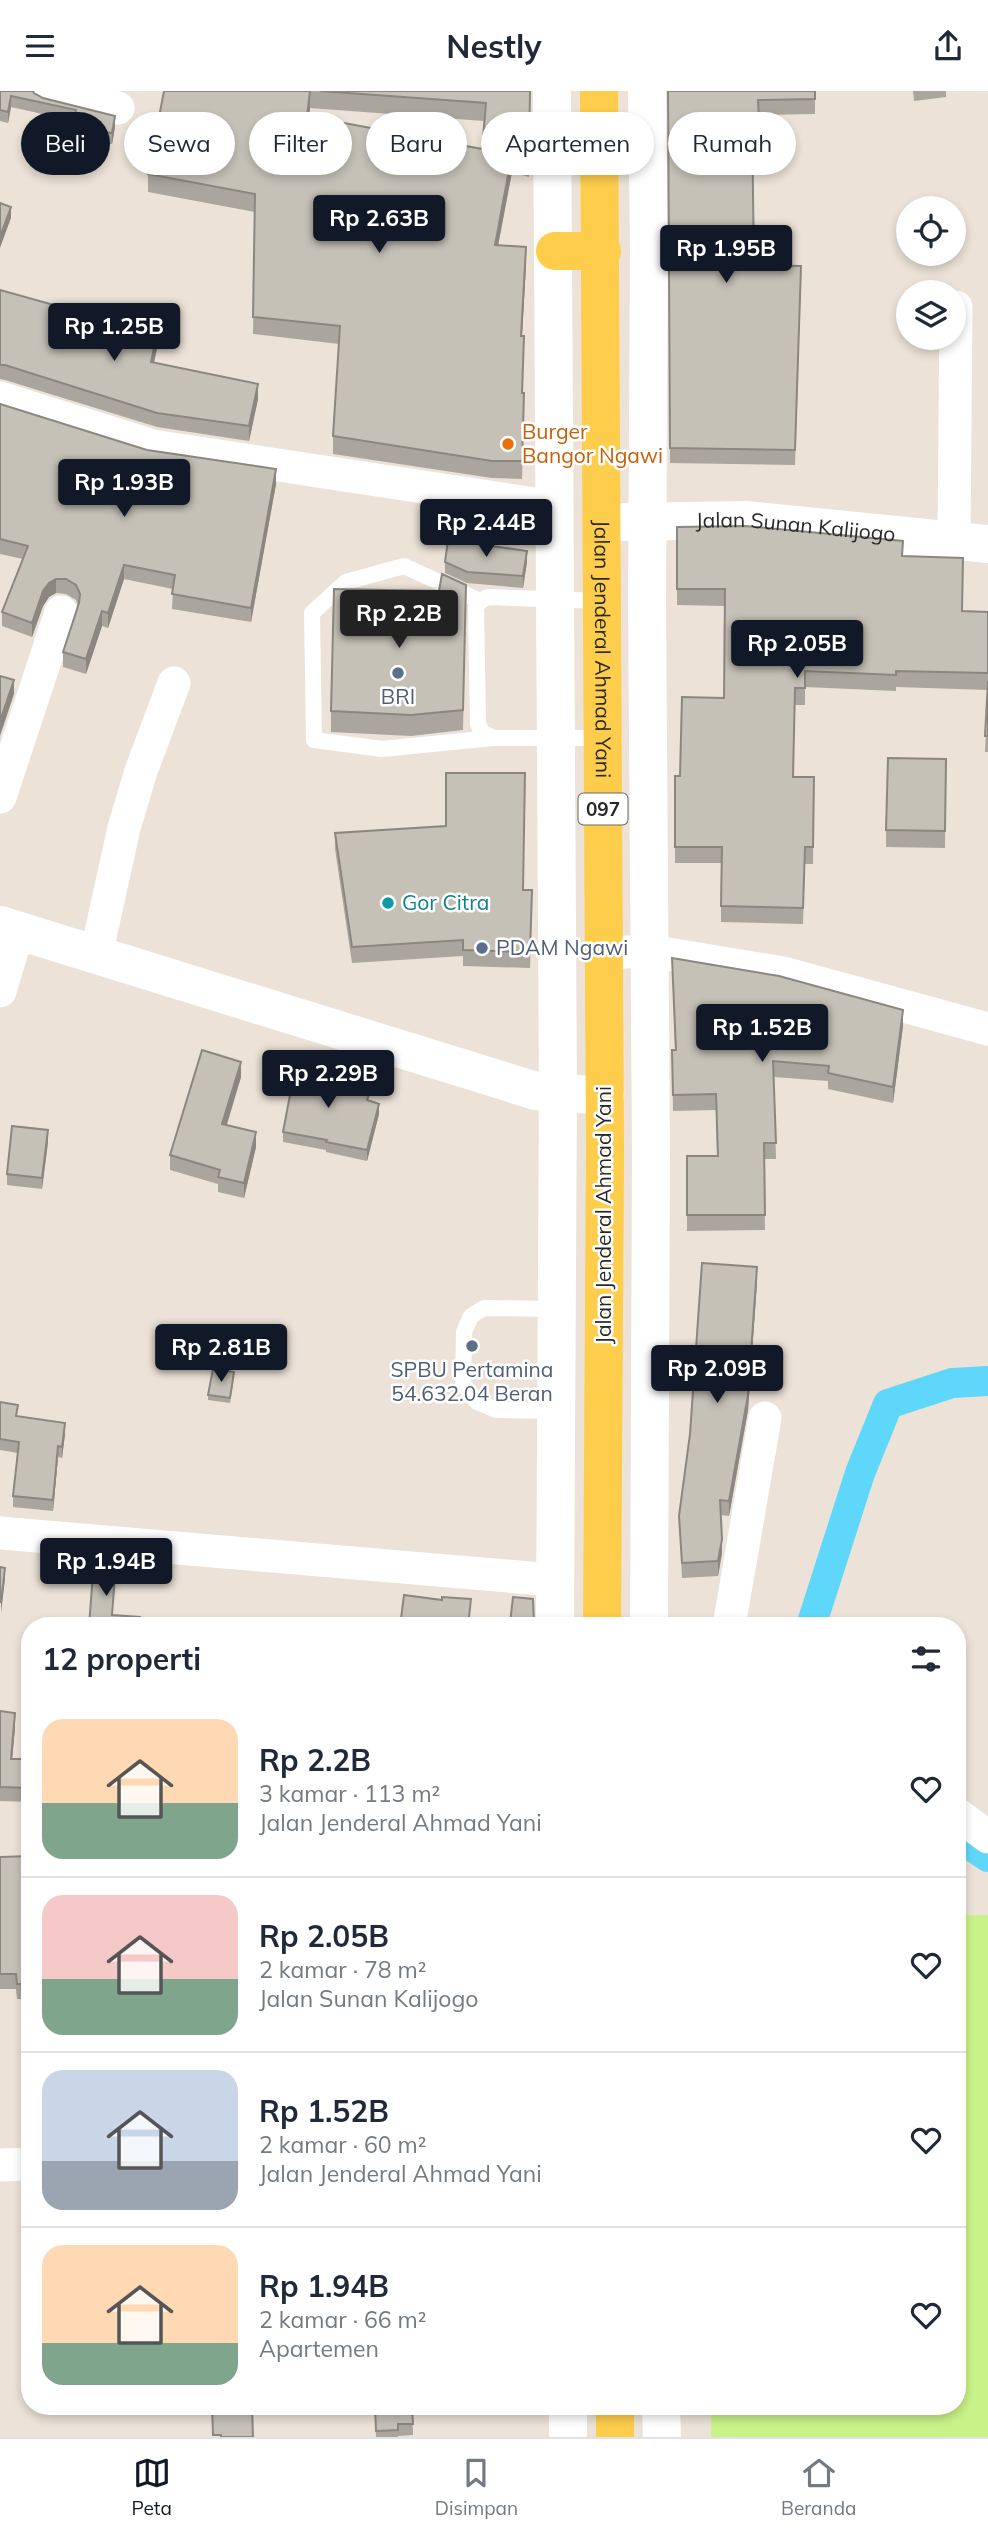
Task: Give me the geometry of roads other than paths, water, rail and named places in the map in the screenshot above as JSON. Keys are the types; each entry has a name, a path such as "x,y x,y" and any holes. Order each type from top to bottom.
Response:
{"main road":[{"name":"Jalan Jenderal Ahmad Yani","path":"599,91 605,1096 602,1617"},
{"path":"555,251 602,251"},
{"path":"615,2415 615,2437"}],"street":[{"path":"48,91 118,108"},
{"path":"552,91 558,1094 555,1617"},
{"path":"647,91 652,1154 649,1617"},
{"path":"959,350 971,542"},
{"path":"0,398 153,446 555,507"},
{"name":"Jalan Sunan Kalijogo","path":"601,521 746,520 971,542"},
{"path":"0,797 61,612"},
{"path":"96,955 124,828 141,771 174,683"},
{"path":"0,991 9,928 536,1091 605,1096"},
{"path":"604,953 650,951 783,972 988,1029"},
{"path":"731,1617 765,1418"},
{"path":"0,1533 554,1580 602,1580"},
{"path":"966,1821 988,1837"},
{"path":"0,2165 21,2164"},
{"path":"568,2415 568,2437"},
{"path":"661,2415 662,2437"}],"lane":[{"path":"480,601 404,566 346,582 312,613 314,740 382,749 494,738 602,738"},
{"path":"494,738 482,732 478,724 476,608 480,601 488,597 601,601"},
{"path":"556,1309 484,1308 471,1316 464,1332 463,1384 477,1402 496,1410 556,1411"}],"waterway":[{"path":"814,1617 860,1473 888,1404 952,1383 988,1381"},
{"path":"966,1842 988,1857"}],"place":[{"name":"Burger Bangor Ngawi","path":"508,444"},
{"name":"BRI","path":"398,673"},
{"name":"Gor Citra","path":"388,903"},
{"name":"PDAM Ngawi","path":"482,948"},
{"name":"SPBU Pertamina 54.632.04 Beran","path":"472,1346"}]}
